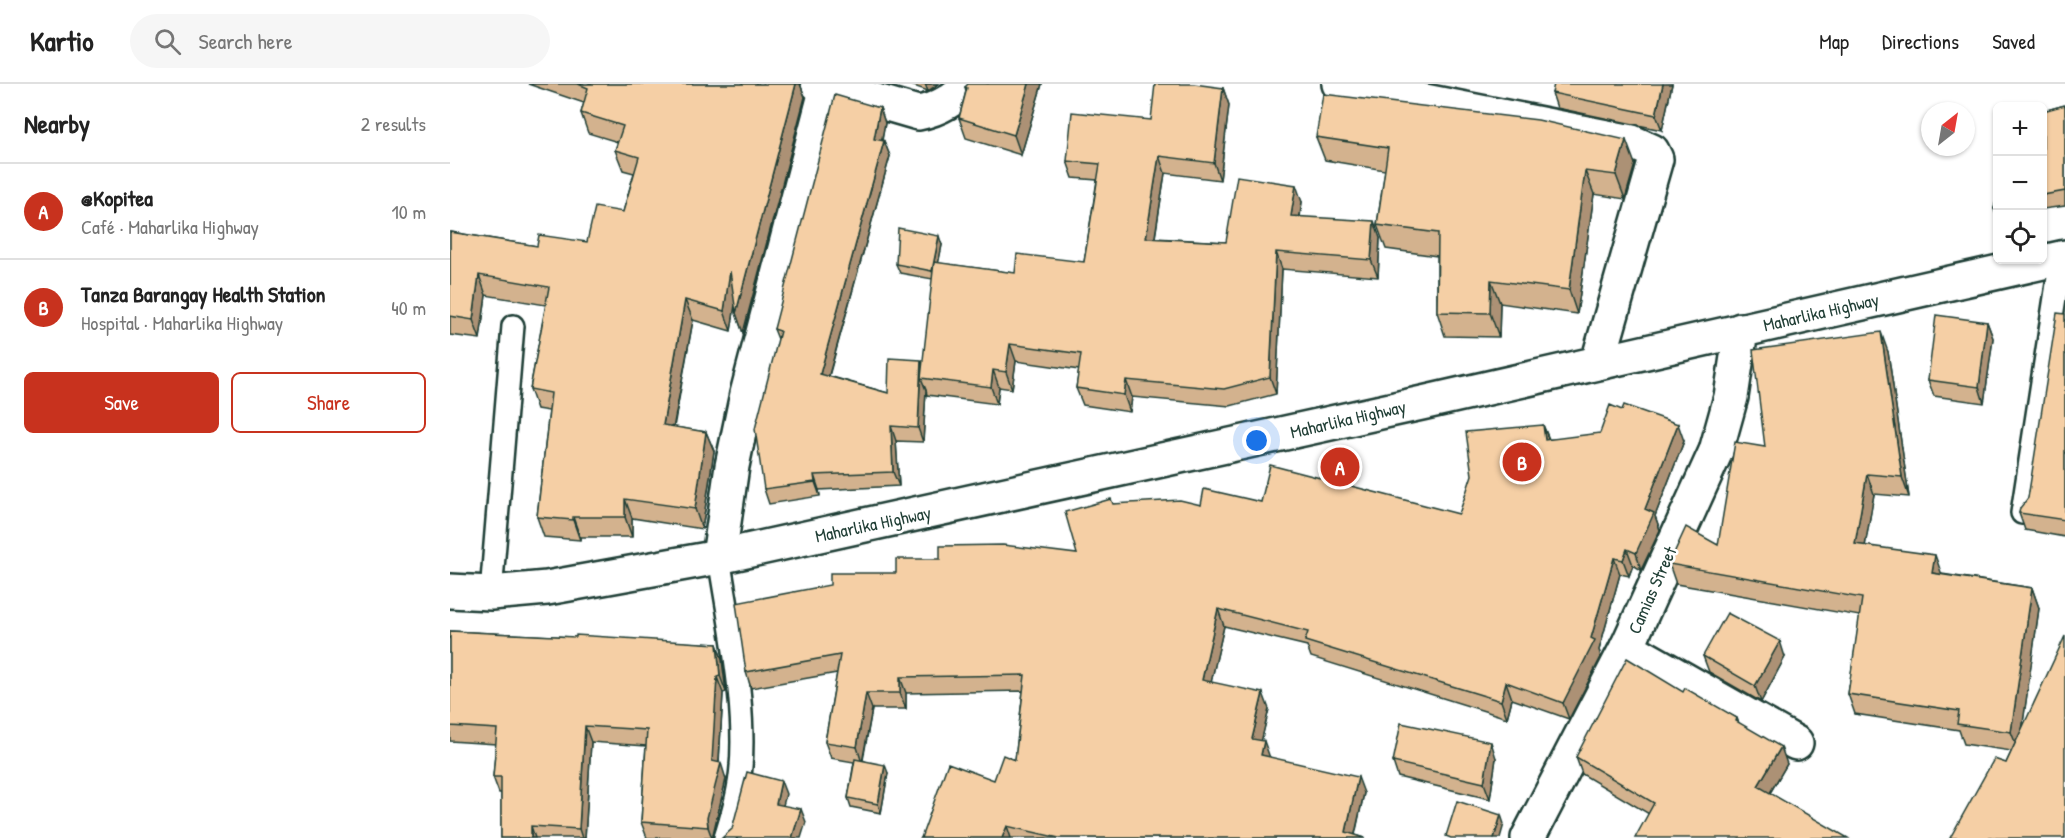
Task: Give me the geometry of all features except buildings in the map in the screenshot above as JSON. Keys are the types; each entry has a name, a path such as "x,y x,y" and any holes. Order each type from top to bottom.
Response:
{"street":[{"path":"719,556 732,466 747,394 823,86 918,113 935,110 954,99 970,84"},
{"path":"1339,84 1632,142 1652,151 1656,159 1598,362"},
{"name":"Maharlika Highway","path":"450,591 491,593 548,588 719,556 2063,257"},
{"name":"Camias Street","path":"1528,838 1626,647 1716,451 1731,397 1741,330"},
{"path":"1626,647 1796,742"}],"lane":[{"path":"2022,513 2063,257"},
{"path":"491,593 513,326"},
{"path":"719,556 741,725 739,788 725,838"}],"place":[{"name":"Tanza Barangay Health Station","path":"1522,462"},
{"name":"@Kopitea","path":"1340,467"}]}
